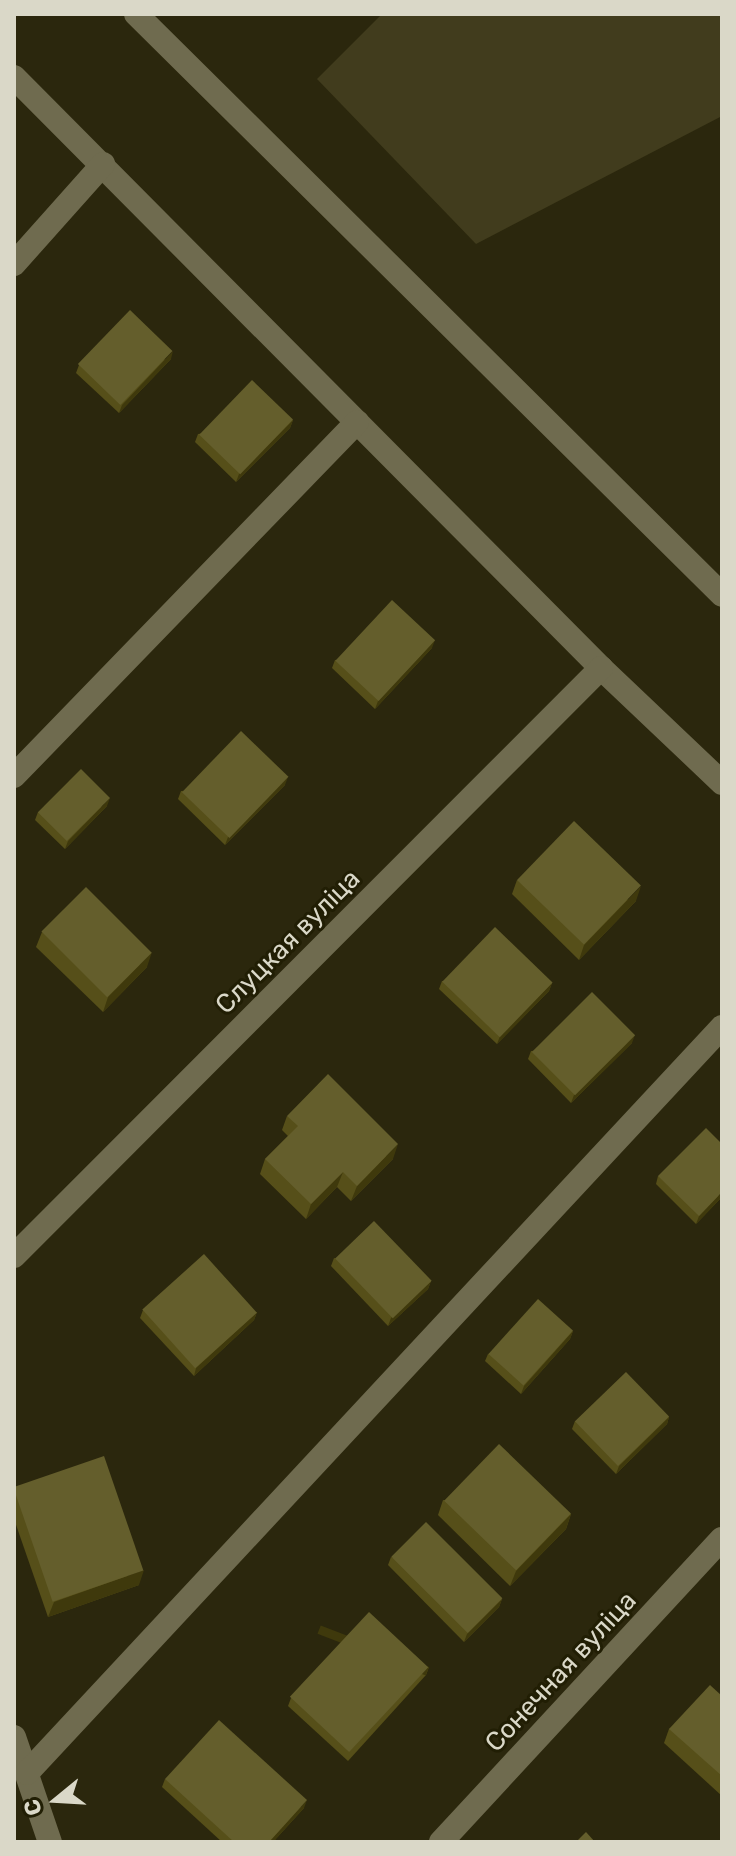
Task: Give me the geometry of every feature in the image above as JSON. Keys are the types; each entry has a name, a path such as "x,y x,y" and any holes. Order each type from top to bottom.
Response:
{"street":[{"path":"136,14 722,595"},
{"path":"14,77 601,668 722,783"},
{"path":"14,264 103,164"},
{"path":"14,776 357,422"},
{"name":"Слуцкая вуліца","path":"14,1256 601,668"},
{"path":"27,1773 722,1027"},
{"name":"Сонечная вуліца","path":"441,1842 722,1539"},
{"path":"14,1737 50,1842"}],"shaded area":[{"path":"382,14 722,14 722,116 476,244 317,79"}],"building":[{"path":"130,310 172,351 120,405 78,364"},
{"path":"252,380 293,420 240,474 199,435"},
{"path":"392,600 435,640 379,701 335,661"},
{"path":"241,731 288,777 229,838 182,792"},
{"path":"81,769 110,798 67,841 38,812"},
{"path":"574,821 641,886 584,945 517,880"},
{"path":"86,887 152,953 107,997 41,932"},
{"path":"495,927 553,983 500,1037 442,982"},
{"path":"592,992 635,1035 575,1095 532,1052"},
{"path":"328,1074 398,1144 357,1186 343,1172 311,1204 265,1159 298,1126 287,1116"},
{"path":"706,1128 722,1144 722,1192 699,1216 658,1176"},
{"path":"374,1221 432,1281 393,1318 335,1259"},
{"path":"204,1254 257,1313 195,1368 142,1310"},
{"path":"538,1299 573,1330 523,1385 488,1354"},
{"path":"626,1372 669,1417 618,1466 575,1421"},
{"path":"499,1444 571,1513 516,1570 444,1501"},
{"path":"104,1456 143,1570 53,1602 14,1487"},
{"path":"426,1522 502,1598 468,1633 391,1557"},
{"path":"369,1612 428,1667 349,1752 290,1697"},
{"path":"710,1685 722,1696 722,1776 669,1729"},
{"path":"219,1720 307,1800 269,1842 234,1842 165,1779"},
{"path":"586,1832 595,1842 576,1842"}]}
